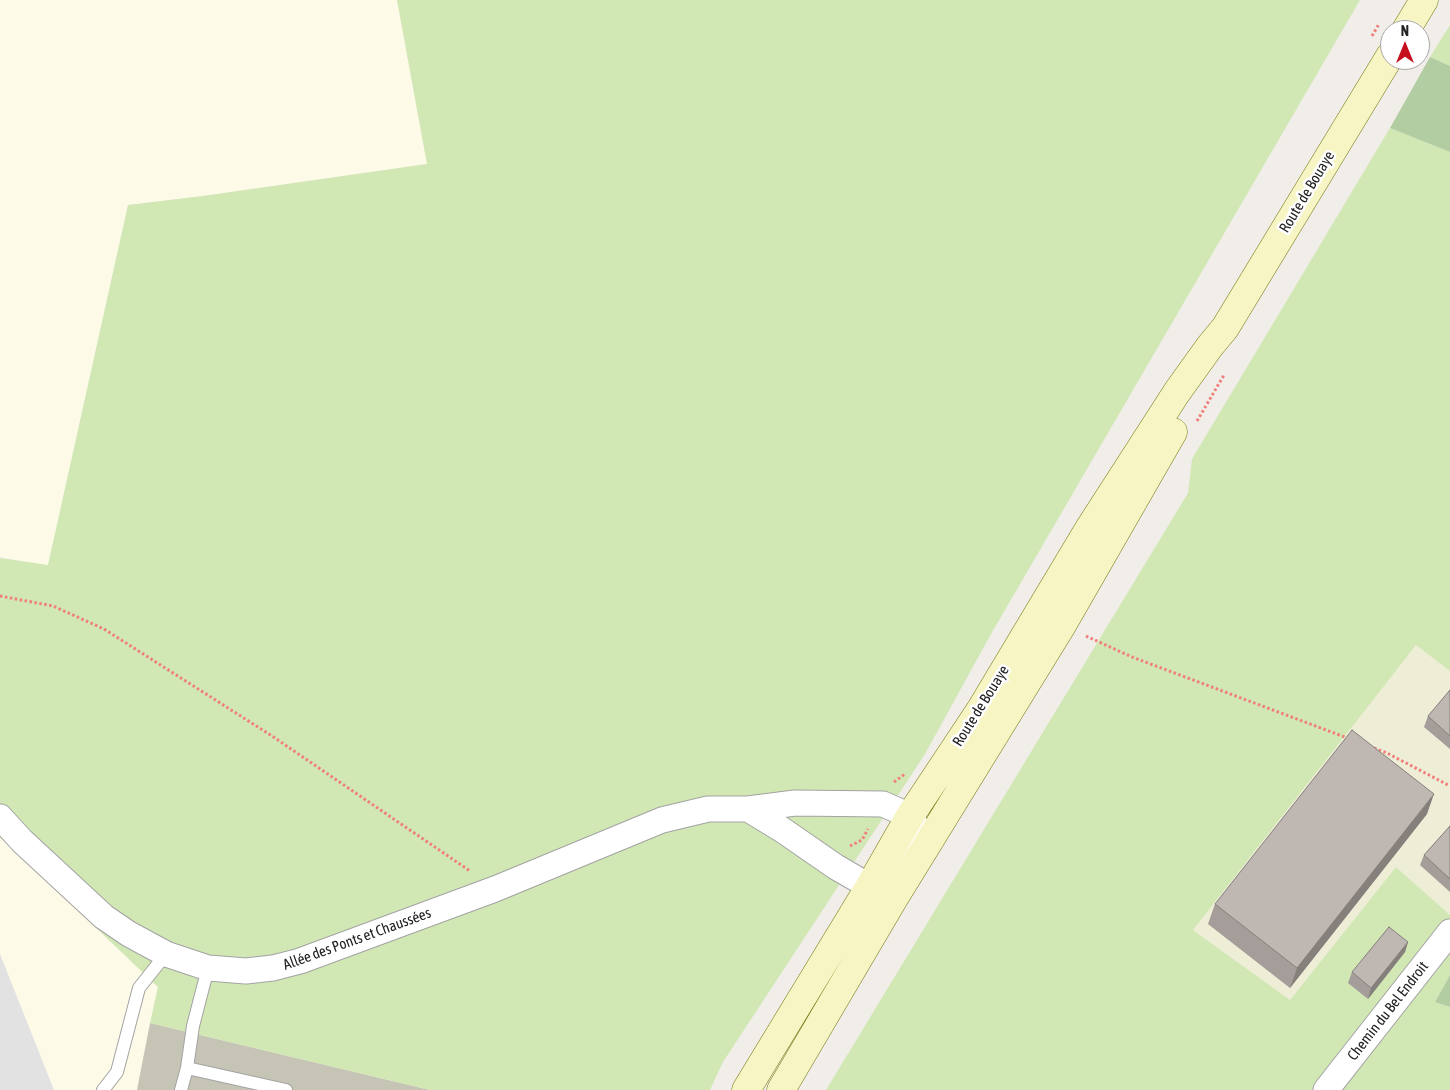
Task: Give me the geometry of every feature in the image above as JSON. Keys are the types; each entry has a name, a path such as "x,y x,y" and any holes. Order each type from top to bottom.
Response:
{"main road":[{"path":"1412,20 1424,0"},
{"name":"Route de Bouaye","path":"781,1090 889,890 910,816 981,708 1095,520 1187,378 1225,328 1382,70"},
{"name":"Route de Bouaye","path":"746,1090 889,890 1061,627 1191,400 1210,365 1225,328"}],"street":[{"name":"Allée des Ponts et Chaussées","path":"0,817 22,841 104,917 129,934 166,954 208,968 246,971 273,968 300,961 495,889 662,820 708,809 748,809 795,803 883,804 910,816"},
{"path":"748,809 836,867 889,890"},
{"name":"Chemin du Bel Endroit","path":"1326,1090 1450,932"}],"lane":[{"path":"103,1090 117,1072 139,988 166,954"},
{"path":"181,1090 187,1068 193,1026 208,968"},
{"path":"187,1068 286,1090"}],"path":[{"path":"0,596 53,606 104,629 272,736 495,889"},
{"path":"1061,627 1077,632 1132,657 1351,740"},
{"path":"1369,746 1388,753 1450,786"}],"shaded area":[{"path":"0,0 397,0 427,164 128,205 48,566 0,557"},
{"path":"0,836 158,987 137,1090 0,1090"},
{"path":"0,954 54,1090 0,1090"},
{"path":"150,1023 430,1090 137,1090"}],"green space":[{"path":"397,0 1360,0 991,634 925,754 723,1062 710,1090 430,1090 150,1023 158,987 0,836 0,558 48,565 128,205 427,164"},
{"path":"1450,25 1450,66 1430,57"},
{"path":"1430,57 1450,66 1450,152 1390,128 1423,70 1430,70"},
{"path":"1390,128 1450,152 1450,671 1416,645 1193,930 1290,1000 1396,867 1450,915 1450,975 1435,1002 1450,1007 1450,1090 826,1090 1188,493 1192,459"},
{"path":"1416,644 1450,671 1450,915 1396,867 1290,1000 1193,930"},
{"path":"1450,975 1450,1007 1435,1002"}],"building":[{"path":"1450,690 1450,736 1428,716"},
{"path":"1352,730 1434,794 1297,968 1215,904"},
{"path":"1450,826 1450,879 1424,855"},
{"path":"1389,927 1408,942 1371,988 1352,972"}]}
